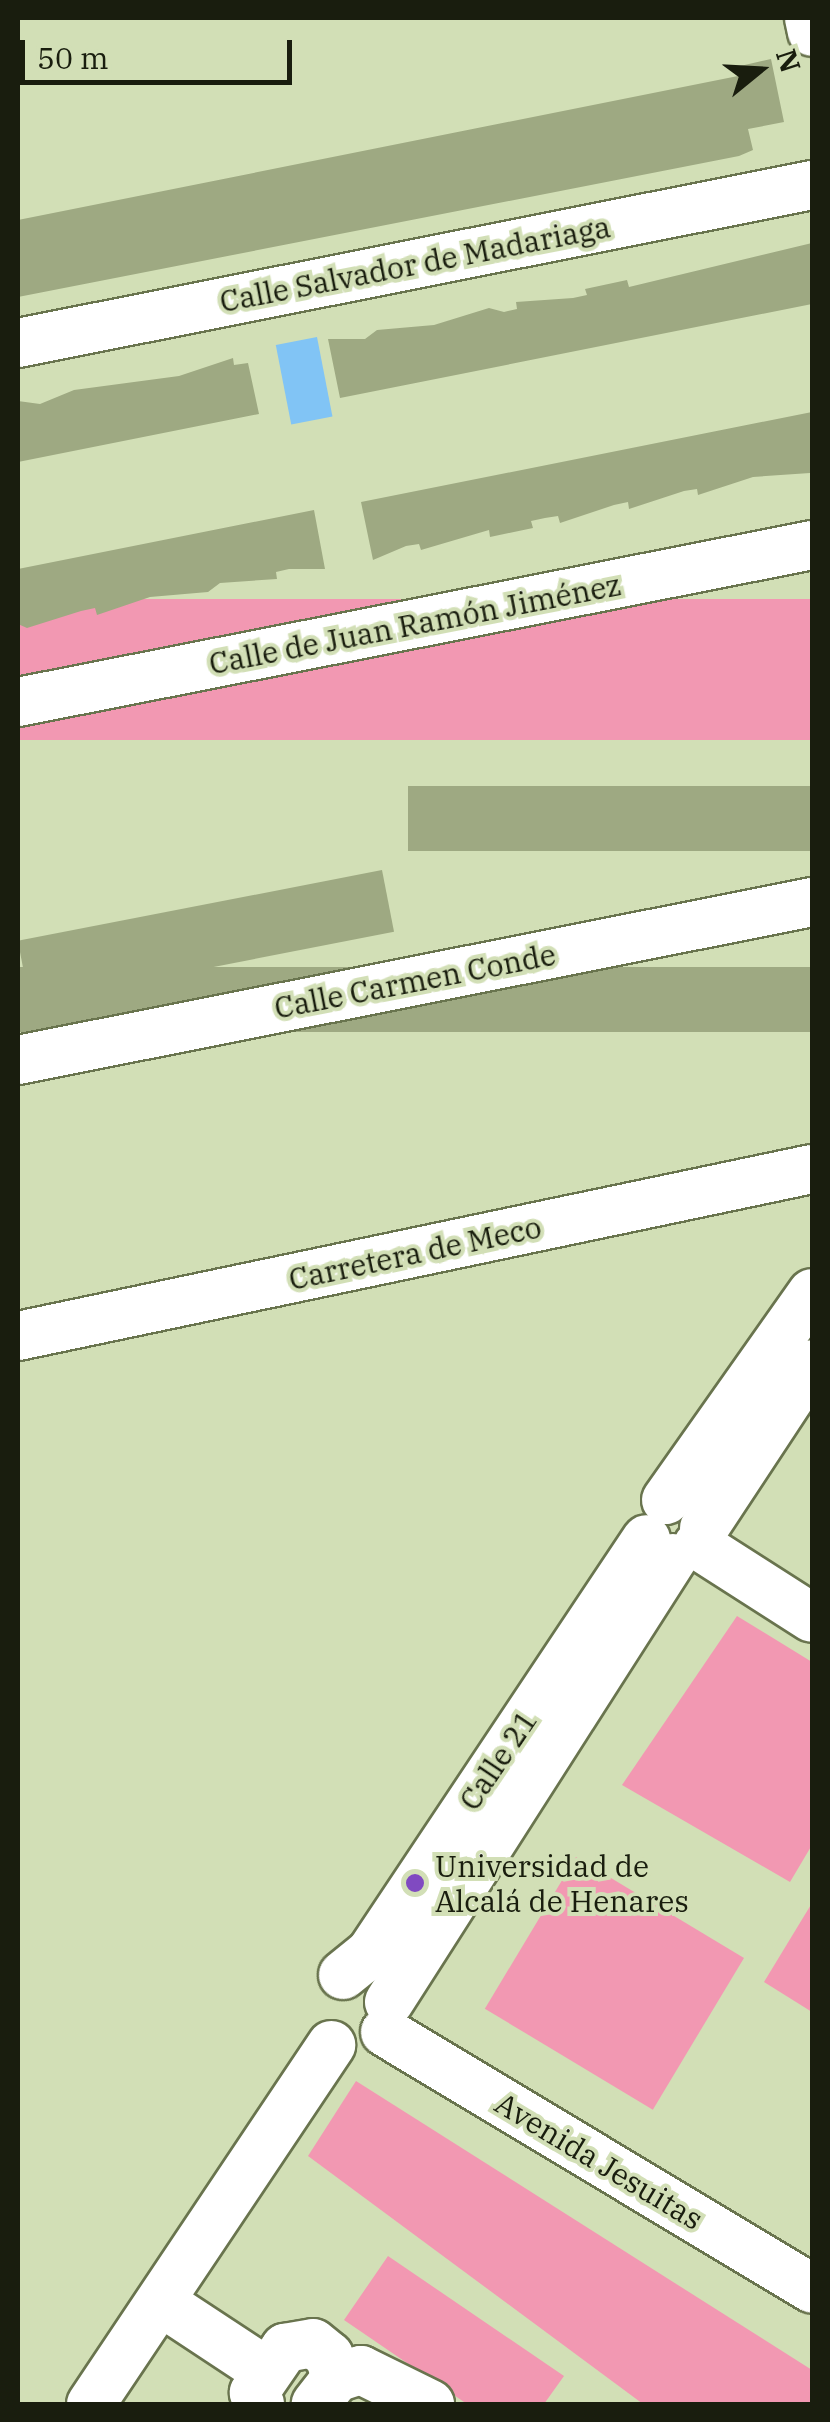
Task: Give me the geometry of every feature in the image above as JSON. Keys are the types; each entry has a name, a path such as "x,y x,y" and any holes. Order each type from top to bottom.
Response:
{"street":[{"path":"810,18 812,32"},
{"name":"Calle Salvador de Madariaga","path":"18,343 812,185"},
{"name":"Calle de Juan Ramón Jiménez","path":"18,702 812,545"},
{"name":"Calle Carmen Conde","path":"18,1060 812,902"},
{"name":"Carretera de Meco","path":"18,1336 812,1169"},
{"name":"Calle 21","path":"387,2017 677,1534 812,1293"},
{"name":"Calle 21","path":"343,1974 372,1952 677,1534 812,1364"},
{"path":"677,1534 812,1618"},
{"path":"343,1974 372,1979 387,2017 361,2050 331,2046 313,2021 318,1992 343,1974"},
{"name":"Avenida Jesuitas","path":"387,2017 812,2289"},
{"path":"91,2404 331,2046"},
{"path":"161,2302 257,2393 285,2348 313,2343 330,2356 326,2391"},
{"path":"326,2391 362,2370 391,2379 430,2404"}],"shaded area":[{"path":"18,599 812,599 812,740 18,740"},
{"path":"737,1616 812,1662 812,1845 790,1882 622,1785"},
{"path":"576,1857 744,1958 653,2110 485,2009"},
{"path":"812,1903 812,2012 764,1982"},
{"path":"356,2081 812,2370 812,2404 643,2404 308,2156"},
{"path":"388,2256 564,2376 544,2404 467,2404 344,2320"}],"water":[{"path":"317,337 332,417 291,425 276,345"}],"building":[{"path":"771,59 784,122 748,129 753,150 739,156 18,297 18,220 738,76 736,67"},
{"path":"812,243 812,304 340,398 328,339 365,339 377,330 434,325 489,308 504,312 517,309 516,302 573,298 587,295 585,289 627,280 629,287"},
{"path":"233,358 234,365 248,363 259,414 18,462 18,401 40,404 74,390 179,376"},
{"path":"812,412 810,473 753,477 698,495 697,489 684,491 629,509 628,502 560,523 558,516 545,518 531,521 533,528 490,537 489,530 421,550 419,544 406,546 373,560 361,502"},
{"path":"314,510 325,569 289,569 276,572 277,579 220,583 208,592 150,597 97,615 95,608 27,628 18,624 18,569"},
{"path":"408,786 812,786 812,851 408,851"},
{"path":"382,870 394,932 30,1003 18,941"},
{"path":"18,967 812,967 812,1032 18,1032"}],"place":[{"name":"Universidad de Alcalá de Henares","path":"415,1883"}]}
